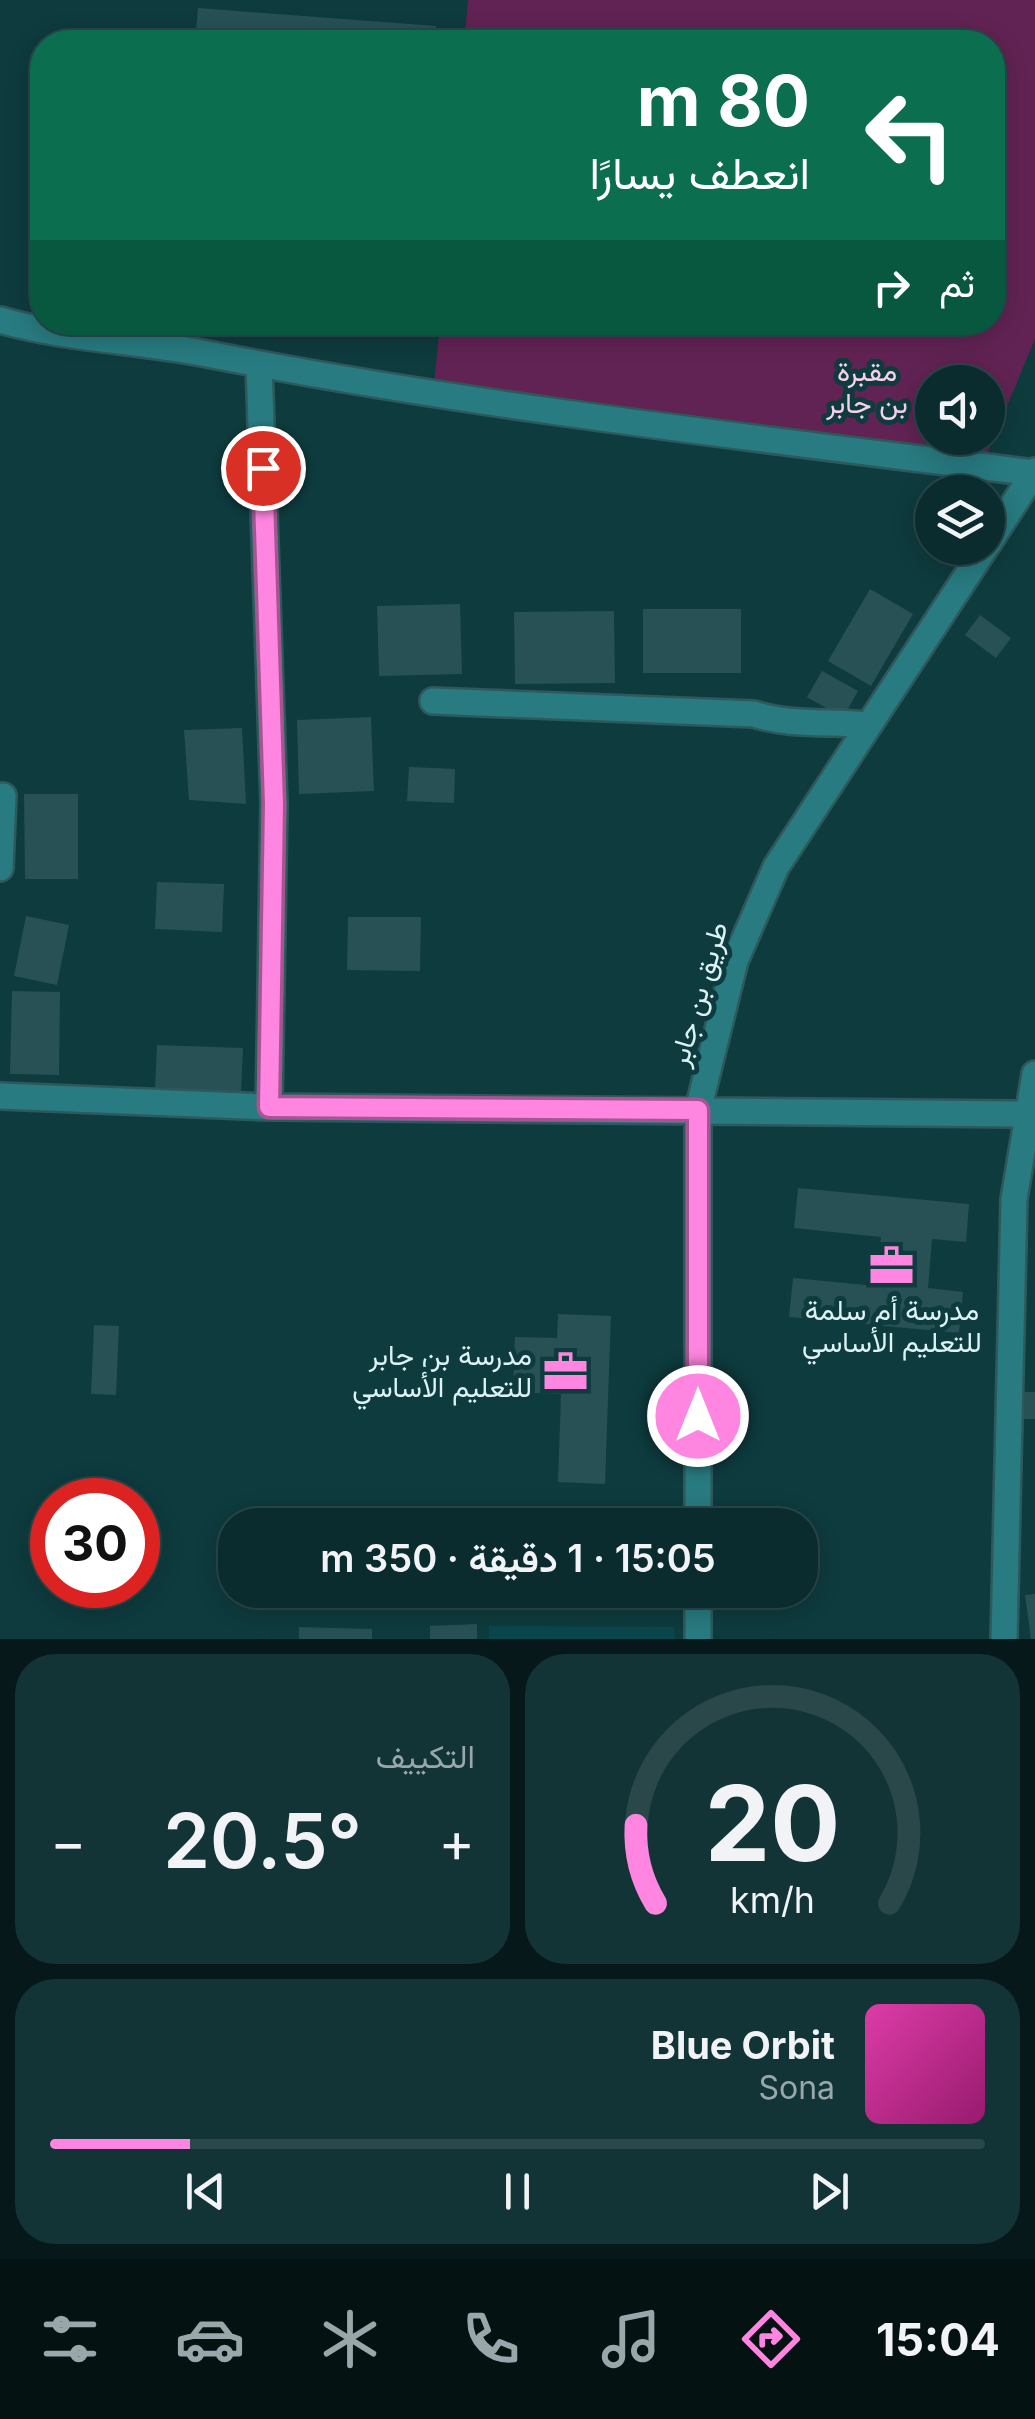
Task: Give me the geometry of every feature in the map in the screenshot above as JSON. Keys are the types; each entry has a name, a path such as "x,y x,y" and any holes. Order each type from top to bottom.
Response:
{"street":[{"path":"0,320 30,329"},
{"path":"68,335 475,401 1035,472"},
{"path":"259,364 274,804 269,1107"},
{"name":"طريق بن جابر","path":"1005,517 1035,472"},
{"name":"طريق بن جابر","path":"698,1508 698,1110 724,1000 755,910 776,867 973,565"},
{"path":"434,701 754,714 783,723 820,720 868,725"},
{"path":"0,868 3,796"},
{"path":"1004,1639 1010,1270 1014,1200 1035,1074"},
{"path":"0,1096 269,1107 1026,1114"},
{"path":"698,1608 698,1639"}],"shaded area":[{"path":"489,1626 674,1627 675,1639 489,1639"}],"green space":[{"name":"مقبرة بن جابر","path":"468,0 1035,0 1035,339 1005,411 1005,365 915,365 915,455 987,455 982,466 433,395 439,335 1005,335 1005,30 465,30"}],"building":[{"path":"198,8 436,26 436,30 196,30"},
{"path":"870,589 913,614 871,686 828,661"},
{"path":"460,604 462,674 379,676 377,606"},
{"path":"643,609 741,609 741,673 643,673"},
{"path":"614,611 615,683 515,684 514,612"},
{"path":"980,615 1011,638 996,658 965,635"},
{"path":"822,671 858,691 843,718 807,697"},
{"path":"371,717 374,791 299,794 297,720"},
{"path":"242,728 246,804 189,800 184,730"},
{"path":"409,767 455,769 454,803 407,801"},
{"path":"24,794 78,794 78,879 25,879"},
{"path":"157,882 224,884 222,932 155,929"},
{"path":"26,916 69,925 57,985 14,976"},
{"path":"348,917 421,917 420,971 347,970"},
{"path":"12,991 60,992 59,1075 10,1074"},
{"path":"157,1045 243,1048 241,1093 155,1090"},
{"path":"798,1188 969,1204 966,1242 932,1239 928,1288 963,1292 959,1333 789,1317 793,1278 876,1286 881,1237 794,1228"},
{"path":"558,1314 611,1316 605,1484 558,1482 561,1394 513,1392 515,1337 557,1338"},
{"path":"94,1325 119,1326 116,1395 91,1394"},
{"path":"1022,1392 1035,1392 1035,1419 1021,1419"},
{"path":"1035,1594 1035,1639 1031,1639 1025,1595"},
{"path":"477,1624 477,1639 430,1639 430,1626"},
{"path":"299,1627 372,1629 372,1639 299,1639"}],"place":[{"name":"مدرسة أم سلمة للتعليم الأساسي","path":"892,1265"},
{"name":"مدرسة بن جابر للتعليم الأساسي","path":"565,1371"}],"route":[{"path":"263,468 274,804 269,1107 698,1110 698,1416"}]}
